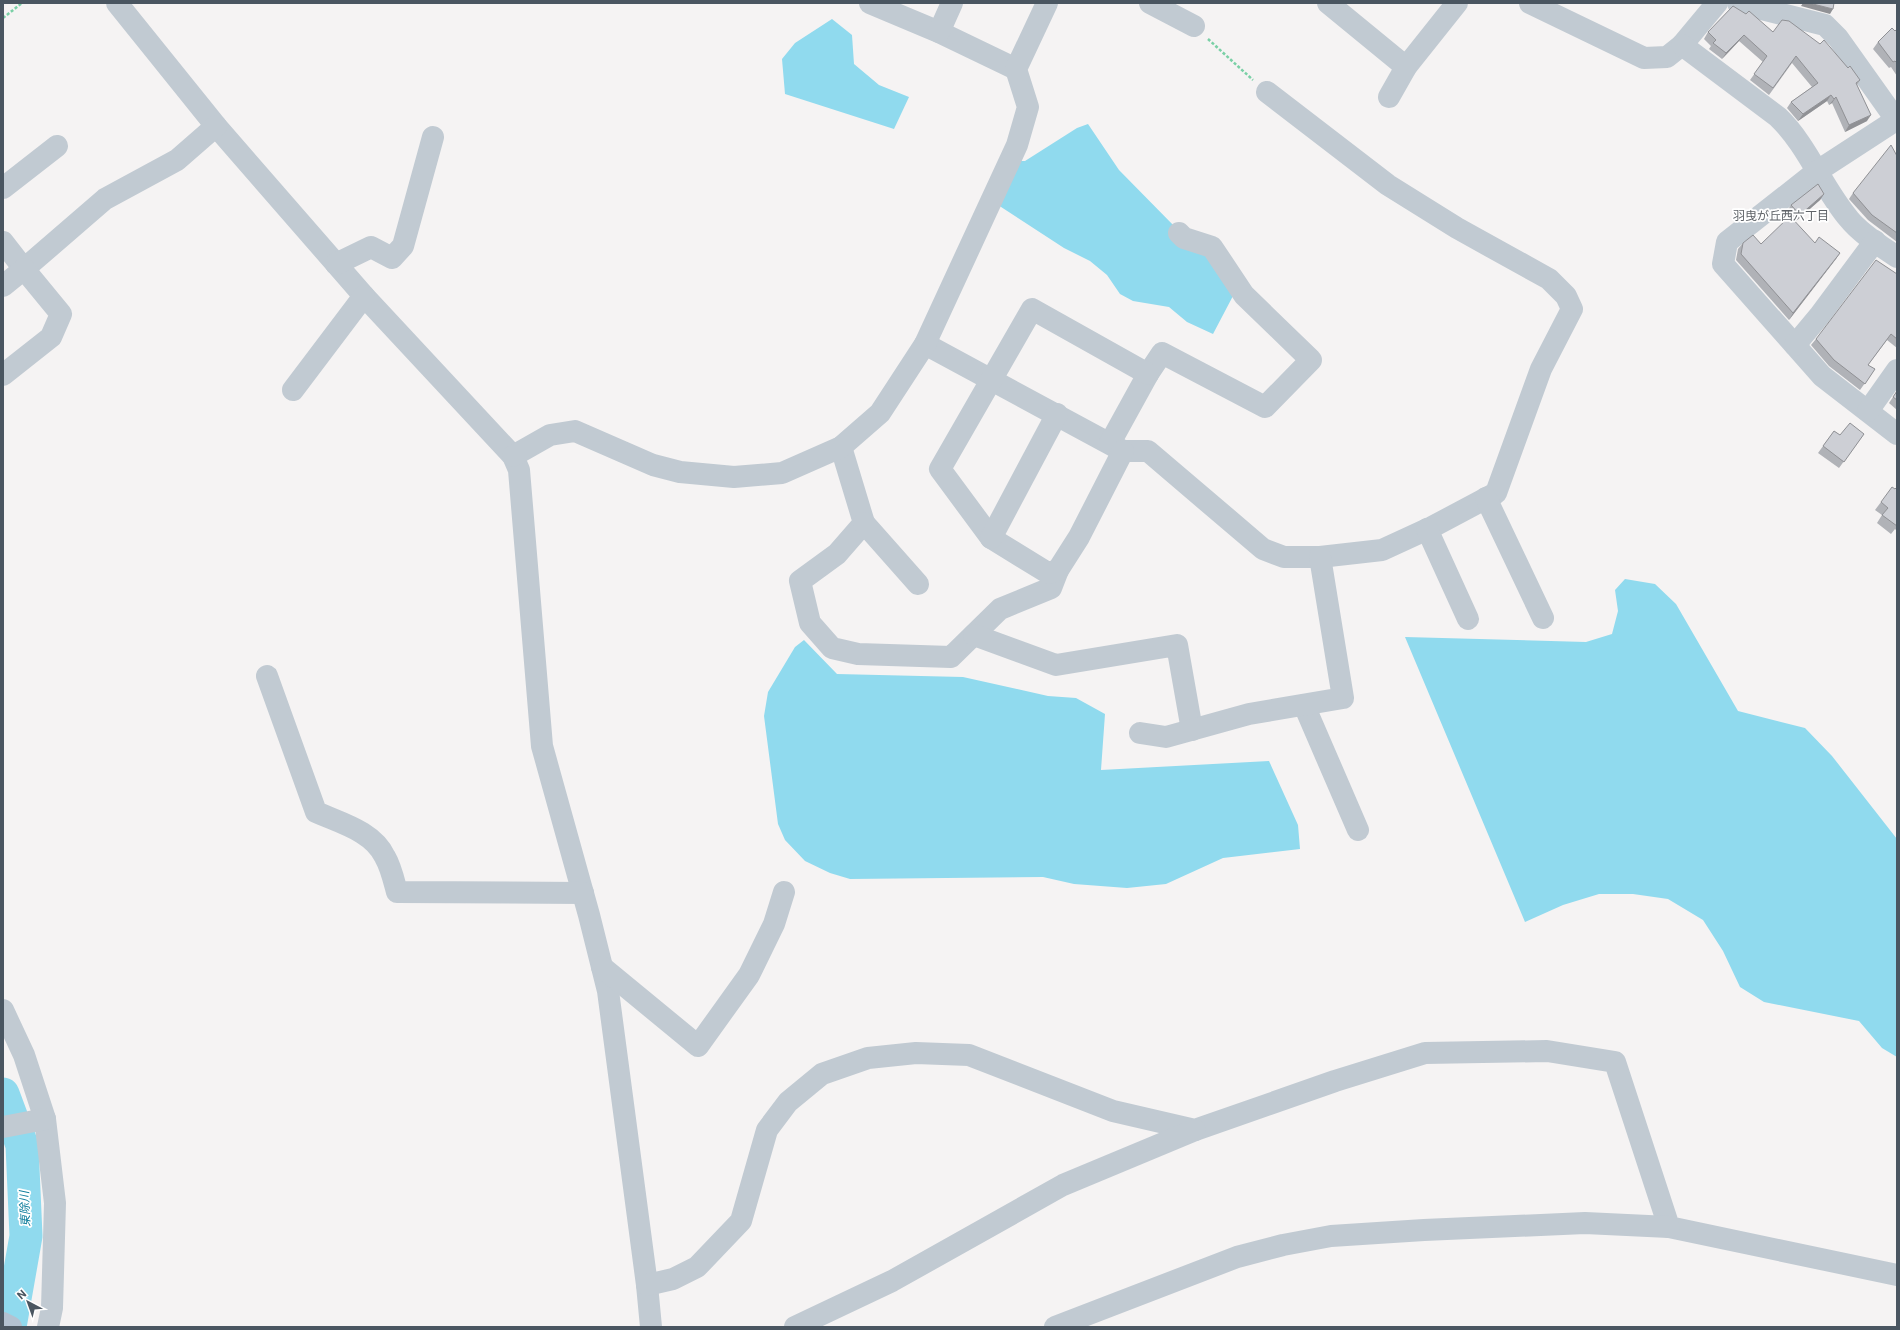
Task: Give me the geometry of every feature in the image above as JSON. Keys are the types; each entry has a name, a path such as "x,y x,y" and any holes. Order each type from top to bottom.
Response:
{"main road":[{"path":"3,1323 11,1327"}],"street":[{"path":"117,3 216,126 364,296 513,456 519,470 542,746 584,893 608,991 648,1285 651,1327"},
{"path":"939,32 952,3"},
{"path":"513,456 550,435 575,431 653,465 680,472 734,477 782,473 842,447 880,413 925,344 1017,145 1028,107 1016,69 1047,3"},
{"path":"1150,3 1194,26"},
{"path":"1390,97 1406,67 1457,3"},
{"path":"1530,3 1644,58 1667,57 1682,45 1717,3"},
{"path":"1738,3 1825,25 1838,38 1896,120 1816,172 1727,242 1723,264 1822,376 1897,434"},
{"path":"875,4 939,32 1016,69"},
{"path":"1334,5 1406,67"},
{"path":"1682,45 1778,117 1792,130 1816,172 1850,220 1897,257"},
{"path":"925,344 1117,447 1148,451 1263,549 1284,558 1320,557 1382,550 1427,529 1496,493 1541,369 1572,309 1566,296 1549,279 1457,228 1388,185 1267,92"},
{"path":"3,286 105,199 176,160 216,126"},
{"path":"336,264 371,247 392,258 403,246 433,137"},
{"path":"3,188 57,146"},
{"path":"864,523 836,554 800,581 810,623 832,648 858,654 951,657 1000,609 1051,588 1058,570 1079,537 1148,374 1162,353 1265,407 1311,360 1244,295 1212,247 1184,238 1179,232"},
{"path":"1795,345 1820,315 1875,241"},
{"path":"3,242 61,314 52,337 3,375"},
{"path":"293,390 364,296"},
{"path":"1058,570 1048,573 991,538 940,469 1032,309 1148,374"},
{"path":"1868,412 1897,370"},
{"path":"991,538 1057,414"},
{"path":"842,447 864,523 918,584"},
{"path":"1486,498 1543,618"},
{"path":"1427,529 1468,619"},
{"path":"1140,733 1166,737 1249,714 1344,698 1320,557"},
{"path":"974,635 1056,665 1177,646 1192,730"},
{"path":"267,676 316,812 357,830 374,841 385,856 397,892 584,893"},
{"path":"1304,705 1358,830"},
{"path":"602,967 698,1046 749,975 774,924 784,892"},
{"path":"3,1010 24,1055 45,1119 55,1203 52,1308 48,1327"},
{"path":"795,1327 892,1281 1063,1185 1195,1130 1335,1081 1426,1052 1547,1051 1615,1062 1669,1227"},
{"path":"648,1285 673,1279 697,1267 741,1221 767,1130 788,1102 822,1074 868,1058 916,1053 969,1055 1113,1111 1195,1130"},
{"path":"3,1127 45,1119"},
{"path":"1055,1327 1237,1257 1283,1245 1332,1236 1424,1230 1586,1223 1669,1227 1897,1276"}],"path":[{"path":"3,18 22,3"},
{"path":"1194,26 1267,92"}],"water":[{"path":"832,19 852,35 854,64 879,85 909,97 894,129 785,94 782,59 795,43"},
{"path":"1088,124 1119,170 1177,229 1207,252 1234,294 1213,334 1187,322 1169,307 1133,301 1120,294 1107,275 1090,261 1064,248 998,205 1020,161 1025,161 1077,128"},
{"path":"1625,579 1655,584 1676,604 1738,711 1805,728 1832,756 1897,839 1897,1057 1882,1048 1859,1021 1764,1002 1740,987 1723,951 1703,920 1668,899 1633,894 1599,894 1563,905 1525,922 1405,637 1586,642 1612,634 1618,611 1615,590"},
{"path":"804,640 837,674 963,677 1048,696 1076,698 1105,714 1101,770 1269,761 1298,825 1300,849 1223,858 1166,884 1127,888 1074,884 1043,877 850,879 830,873 805,861 785,840 778,824 764,716 768,692 795,647"}],"building":[{"path":"1809,3 1834,3 1833,9"},
{"path":"1733,6 1746,14 1749,11 1773,32 1782,20 1789,21 1820,44 1824,40 1848,68 1850,66 1860,80 1856,83 1871,115 1849,125 1836,97 1834,99 1831,95 1803,114 1791,102 1818,83 1796,56 1773,88 1754,74 1767,56 1744,35 1726,53 1713,43 1716,40 1708,32"},
{"path":"1892,28 1895,31 1897,29 1897,63 1895,61 1893,62 1878,42"},
{"path":"1891,145 1897,156 1897,233 1872,215 1853,193"},
{"path":"1818,184 1824,194 1800,215 1791,205"},
{"path":"1790,216 1815,243 1819,237 1840,253 1793,313 1741,254 1743,243 1753,235 1761,244"},
{"path":"1876,260 1897,274 1897,339 1891,334 1868,365 1875,369 1865,384 1834,360 1816,339"},
{"path":"1897,391 1897,400 1893,397"},
{"path":"1850,423 1864,434 1844,462 1823,446 1834,431 1840,435"},
{"path":"1892,487 1895,489 1897,487 1897,526 1882,515 1888,508 1881,502"}],"waterway":[{"name":"東除川","path":"3,1094 22,1145 26,1236 10,1327"}],"district":[{"name":"羽曳が丘西六丁目","path":"1781,216"}]}
